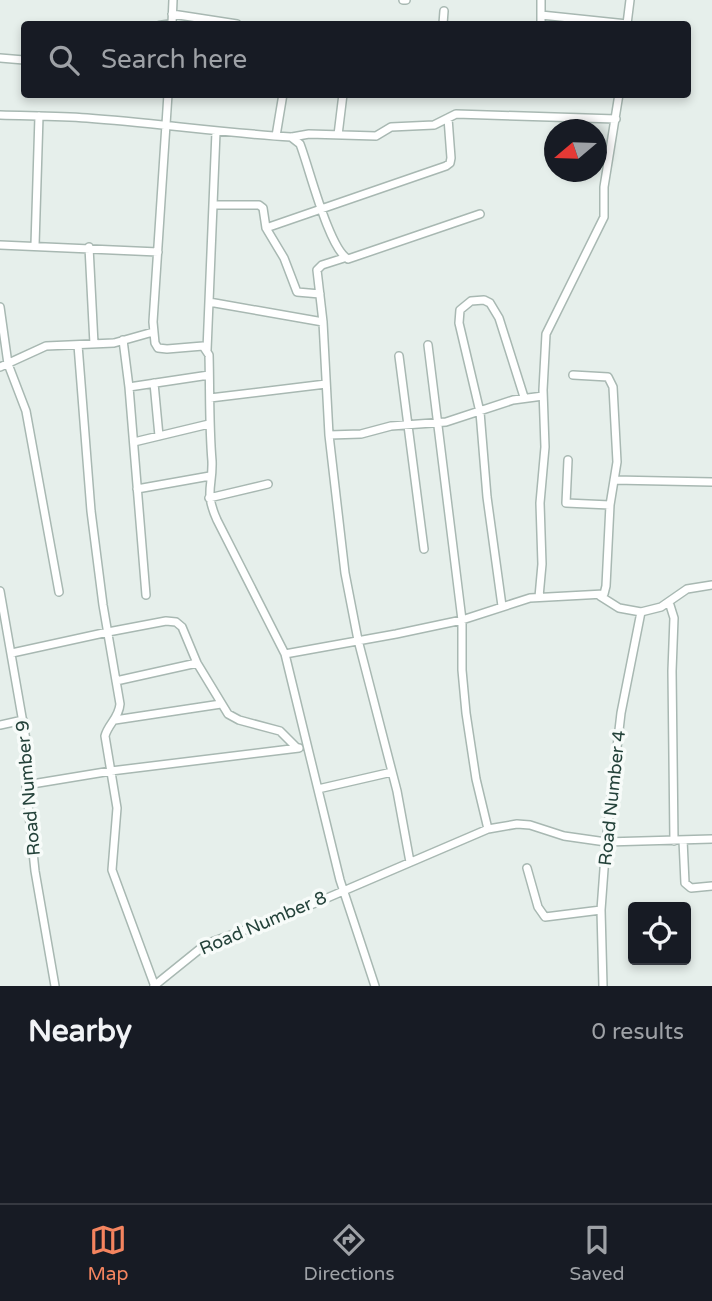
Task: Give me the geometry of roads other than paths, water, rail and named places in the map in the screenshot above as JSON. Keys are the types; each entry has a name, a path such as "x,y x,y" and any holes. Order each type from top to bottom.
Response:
{"street":[{"path":"172,20 173,0"},
{"path":"541,0 541,21"},
{"path":"627,21 630,0"},
{"path":"443,21 444,11"},
{"path":"541,15 598,21"},
{"path":"0,58 21,60"},
{"path":"168,98 153,331 158,348 197,345 207,350"},
{"path":"276,136 282,98"},
{"path":"338,135 343,98"},
{"path":"538,597 542,564 540,522 545,447 543,396 546,334 604,217 604,187 619,98"},
{"path":"0,115 82,117 216,132 291,137 309,134 376,136 391,127 435,125 456,114 616,119"},
{"path":"35,245 39,117"},
{"path":"266,228 446,166 451,158 448,118"},
{"path":"216,132 207,350 210,398 209,498 217,520 285,653 343,890 374,986"},
{"path":"291,137 300,144 323,210 344,258"},
{"path":"213,205 259,205 263,208 266,228 284,258 297,292 320,294"},
{"path":"410,863 392,772 358,640 345,573 329,435 323,322 317,275 319,266 344,258 354,258 480,214"},
{"path":"0,244 158,252"},
{"path":"89,247 94,344"},
{"path":"502,606 487,497 480,412 458,323 460,310 471,301 484,300 496,310 524,397"},
{"path":"209,302 323,322"},
{"path":"0,306 4,365 26,411 59,592"},
{"path":"4,365 46,346 124,340 153,331"},
{"path":"124,340 146,595"},
{"path":"78,345 91,511 120,704 119,712 107,727 104,737 117,808 112,870 154,985"},
{"path":"428,345 462,620 462,670 466,713 476,779 488,829"},
{"path":"399,356 424,549"},
{"path":"129,387 209,375"},
{"path":"573,375 602,375 611,381 617,453 610,505 606,586 605,592 600,596"},
{"path":"154,383 159,436"},
{"path":"210,398 326,384"},
{"path":"329,435 361,434 381,427 439,423 524,397 543,396"},
{"path":"134,442 209,424"},
{"path":"568,460 566,503 610,505"},
{"path":"137,489 210,476"},
{"path":"614,480 712,482"},
{"path":"209,498 268,484"},
{"path":"285,653 462,620 538,597 600,596 619,608 641,612 662,607 687,589 712,585"},
{"name":"Road Number 9","path":"0,591 26,740 26,785 35,871 55,986"},
{"path":"669,603 674,618 672,671 679,841 684,878 688,886 712,886"},
{"name":"Road Number 4","path":"603,986 601,910 606,842 621,713 641,612"},
{"path":"12,653 166,621 176,622 182,627 197,663 228,713 239,720 280,731 297,748"},
{"path":"116,681 197,663"},
{"path":"115,720 221,704"},
{"path":"0,725 23,720"},
{"path":"26,785 111,771 308,747"},
{"path":"318,789 392,772"},
{"name":"Road Number 8","path":"154,985 206,944 292,912 488,829 517,824 530,825 552,833 606,842 712,839"},
{"path":"527,868 538,906 545,917 601,910"}]}
